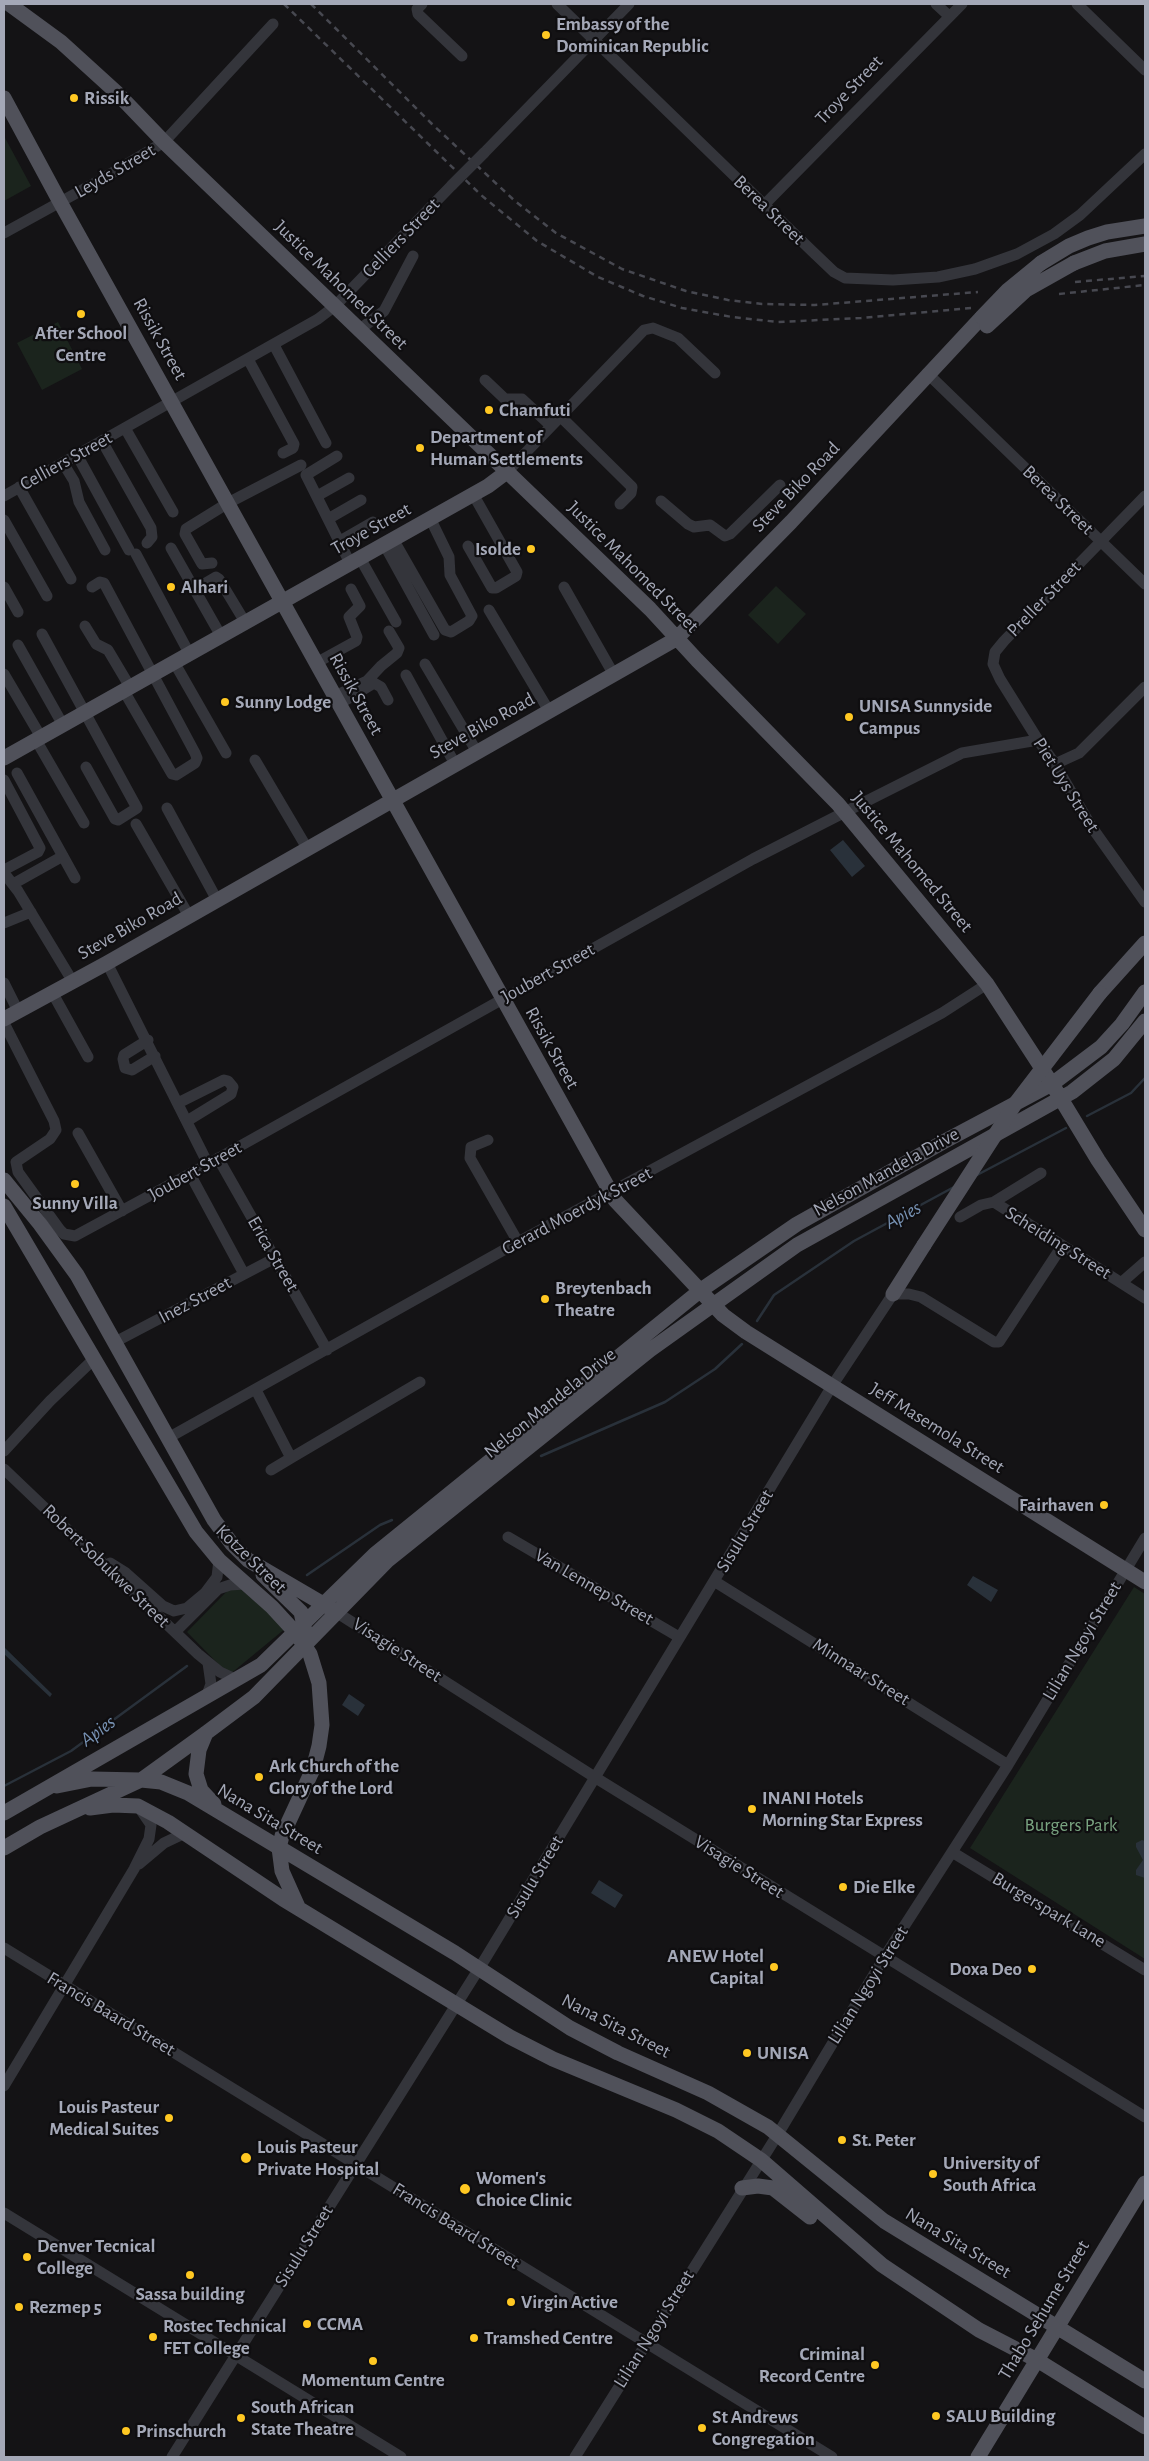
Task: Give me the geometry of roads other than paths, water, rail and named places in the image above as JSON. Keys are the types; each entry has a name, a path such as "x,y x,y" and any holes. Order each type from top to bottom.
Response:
{"main road":[{"name":"Justice Mahomed Street","path":"12,5 61,42 116,92 164,142 508,471 650,609 844,812 987,984 1145,1230"},
{"name":"Rissik Street","path":"4,98 610,1193 713,1303"},
{"path":"984,322 1008,290 1040,263 1069,246 1088,238 1107,232 1145,226"},
{"path":"984,322 1026,290 1074,263 1105,251 1145,244"},
{"name":"Steve Biko Road","path":"4,1019 107,963 676,638 984,322"},
{"name":"Troye Street","path":"4,758 473,494 508,471"},
{"path":"650,609 680,621 690,619 708,607"},
{"path":"893,1294 1015,1104 1100,993 1145,943"},
{"name":"Nelson Mandela Drive","path":"4,1848 40,1826 141,1780 254,1697 305,1644 330,1608 375,1554 701,1290 780,1234 1052,1084 1101,1047 1122,1024 1145,992"},
{"name":"Nelson Mandela Drive","path":"4,1814 43,1789 260,1665 300,1628 330,1608 584,1401 713,1303 797,1245 1060,1099 1114,1058 1145,1021"},
{"name":"Kotze Street","path":"4,1180 61,1252 115,1342 214,1520 232,1544 248,1560 330,1608"},
{"name":"Kotze Street","path":"4,1206 196,1532 219,1560 244,1584 300,1628 319,1683 322,1725 312,1769 282,1836 279,1848 282,1871 298,1909"},
{"name":"Jeff Masemola Street","path":"713,1303 746,1332 1145,1582"},
{"path":"248,1560 298,1609 300,1628"},
{"path":"206,1733 195,1767 201,1790 217,1807 249,1830"},
{"name":"Nana Sita Street","path":"43,1789 92,1779 141,1780 161,1782 188,1793 479,1968 570,2028 618,2054 708,2093 778,2134 884,2221 931,2252 1058,2326 1145,2381"},
{"path":"75,1810 113,1805 138,1806 185,1834 298,1909 374,1953 455,2006 510,2037 553,2059 700,2121 761,2160 882,2265"},
{"name":"Thabo Sehume Street","path":"978,2457 1145,2183"},
{"path":"742,2188 758,2186 773,2188 832,2234 979,2330 1037,2360 1145,2427"}],"street":[{"path":"422,4 417,9 418,14 462,56"},
{"name":"Berea Street","path":"557,4 831,269 847,278 892,280 938,277 984,266 1032,247 1080,215 1145,154"},
{"name":"Celliers Street","path":"4,496 313,322 335,306 629,4"},
{"path":"936,4 949,16"},
{"name":"Troye Street","path":"764,205 962,4"},
{"path":"1077,4 1145,70"},
{"name":"Leyds Street","path":"4,233 150,152 164,142 273,24"},
{"path":"359,330 384,311 413,256"},
{"name":"Troye Street","path":"508,471 644,330 653,328 678,338 715,373"},
{"path":"274,344 326,442"},
{"path":"248,359 294,444 293,448 284,453"},
{"name":"Berea Street","path":"930,376 1145,584"},
{"path":"485,380 505,399 522,399 551,426"},
{"path":"560,416 632,487 631,493 620,504"},
{"path":"125,428 173,512"},
{"path":"102,441 151,528 152,537 147,543"},
{"path":"77,455 132,552 226,753"},
{"path":"337,456 306,474 340,541 355,560 393,626 399,648 397,653 367,680 337,700"},
{"path":"63,463 74,482 79,502 105,550"},
{"path":"212,563 202,565 184,532 187,528 228,503 300,465"},
{"path":"317,496 349,478"},
{"path":"661,501 688,524 694,527 710,525 725,536 730,534 780,485"},
{"path":"19,487 71,579"},
{"path":"468,546 492,588 496,588 516,576 517,572 473,494"},
{"name":"Preller Street","path":"993,664 996,652 1004,641 1100,540 1145,496"},
{"path":"328,519 361,500"},
{"path":"388,542 445,630 451,632 469,621 472,616 450,575 449,557 430,518"},
{"path":"4,520 44,599 4,533"},
{"path":"340,541 373,522"},
{"path":"388,542 434,635"},
{"path":"171,548 221,636"},
{"path":"199,587 216,577 219,579 245,622"},
{"path":"85,626 96,644 108,650 170,772 176,775 195,763 197,758 104,583 100,582 92,587"},
{"path":"4,586 10,606"},
{"path":"564,587 614,675"},
{"path":"316,663 356,641 357,637 349,617 360,606 351,590"},
{"path":"489,610 549,711"},
{"path":"42,634 137,808 118,820 115,819 86,767"},
{"path":"18,645 63,725"},
{"path":"181,658 222,737"},
{"path":"426,664 477,752"},
{"name":"Piet Uys Street","path":"993,664 997,675 1055,764 1099,837 1145,902"},
{"path":"4,674 84,823"},
{"path":"406,675 455,764"},
{"path":"337,700 374,683 381,686 388,700"},
{"path":"1067,784 1070,769 1079,753 1145,687"},
{"name":"Joubert Street","path":"4,1023 54,1121 56,1130 50,1139 16,1162 18,1172 60,1230 70,1236 80,1233 190,1174 760,856 844,812 962,753 1038,740"},
{"path":"1055,764 1079,753"},
{"path":"255,760 307,848"},
{"path":"17,773 75,878"},
{"path":"4,780 40,848 38,852 4,871 31,912 72,982"},
{"path":"167,808 217,900"},
{"path":"136,824 189,916"},
{"path":"13,884 63,856"},
{"path":"4,923 31,912"},
{"path":"107,963 148,1040 208,1164"},
{"path":"4,983 18,1011"},
{"name":"Gerard Moerdyk Street","path":"168,1438 518,1242 942,1013 987,984"},
{"path":"52,992 88,1057"},
{"path":"148,1040 124,1055 122,1059 126,1068 132,1070 155,1056"},
{"path":"178,1103 224,1080 228,1081 233,1087 231,1094 187,1122"},
{"path":"78,1133 122,1211"},
{"path":"488,1140 471,1147 470,1158 518,1242"},
{"name":"Erica Street","path":"218,1158 328,1350"},
{"path":"960,1217 980,1206 994,1202 1042,1173"},
{"path":"190,1174 244,1274"},
{"name":"Scheiding Street","path":"994,1202 1121,1283 1145,1262"},
{"path":"893,1294 909,1294 921,1297 994,1342 999,1342 1062,1246"},
{"name":"Inez Street","path":"115,1342 275,1258"},
{"path":"1121,1283 1145,1298"},
{"name":"Sisulu Street","path":"172,2457 479,1968 596,1778 679,1637 832,1386 893,1294"},
{"path":"4,1451 74,1376 95,1358"},
{"path":"271,1470 420,1382"},
{"path":"256,1390 291,1458"},
{"name":"Robert Sobukwe Street","path":"4,1469 103,1561 208,1663 225,1676 235,1679"},
{"name":"Van Lennep Street","path":"508,1537 679,1637"},
{"name":"Lilian Ngoyi Street","path":"575,2457 742,2188 778,2134 885,1956 1008,1765 1124,1569 1145,1538"},
{"path":"103,1561 117,1565 163,1606 174,1611 187,1608 205,1593 218,1577 219,1560"},
{"name":"Minnaar Street","path":"714,1581 1008,1765"},
{"path":"175,1632 218,1589 230,1585 244,1584"},
{"name":"Visagie Street","path":"330,1608 596,1778 1145,2117"},
{"path":"207,1695 211,1684 208,1663"},
{"path":"4,2086 134,1869 151,1833 151,1826 138,1806"},
{"path":"134,1869 164,1844 185,1834"},
{"name":"Burgerspark Lane","path":"952,1852 1145,1970"},
{"name":"Francis Baard Street","path":"4,1948 832,2457"},
{"path":"4,2213 401,2457"}],"waterway":[{"name":"Apies","path":"1087,1116 1131,1093 1145,1078"},
{"name":"Apies","path":"977,1175 1066,1128"},
{"name":"Apies","path":"757,1321 774,1295 854,1241 954,1187"},
{"name":"Apies","path":"541,1456 665,1402 715,1369 742,1344"},
{"name":"Apies","path":"307,1575 380,1525 392,1520"},
{"name":"Apies","path":"4,1786 71,1751 187,1666"}],"railway":[{"path":"284,4 481,195 537,241 598,277 643,296 682,308 732,317 778,322 861,318 971,308"},
{"path":"311,4 432,124 515,201 556,233 622,269 686,291 728,300 762,304 815,305 978,292"},
{"path":"1075,282 1145,276"},
{"path":"1059,294 1145,285"}],"place":[{"name":"Embassy of the Dominican Republic","path":"546,35"},
{"name":"Rissik","path":"74,98"},
{"name":"After School Centre","path":"81,314"},
{"name":"Chamfuti","path":"489,410"},
{"name":"Department of Human Settlements","path":"420,448"},
{"name":"Isolde","path":"531,549"},
{"name":"Alhari","path":"171,587"},
{"name":"Sunny Lodge","path":"225,702"},
{"name":"UNISA Sunnyside Campus","path":"849,717"},
{"name":"Sunny Villa","path":"75,1184"},
{"name":"Breytenbach Theatre","path":"545,1299"},
{"name":"Fairhaven","path":"1104,1505"},
{"name":"Ark Church of the Glory of the Lord","path":"259,1777"},
{"name":"INANI Hotels Morning Star Express","path":"752,1809"},
{"name":"Die Elke","path":"843,1887"},
{"name":"ANEW Hotel Capital","path":"774,1967"},
{"name":"Doxa Deo","path":"1032,1969"},
{"name":"UNISA","path":"747,2053"},
{"name":"Louis Pasteur Medical Suites","path":"169,2118"},
{"name":"St. Peter","path":"842,2140"},
{"name":"Louis Pasteur Private Hospital","path":"246,2158"},
{"name":"University of South Africa","path":"933,2174"},
{"name":"Women's Choice Clinic","path":"465,2189"},
{"name":"Denver Tecnical College","path":"27,2257"},
{"name":"Sassa building","path":"190,2275"},
{"name":"Virgin Active","path":"511,2302"},
{"name":"Rezmep 5","path":"19,2307"},
{"name":"CCMA","path":"307,2324"},
{"name":"Rostec Technical FET College","path":"153,2337"},
{"name":"Tramshed Centre","path":"474,2338"},
{"name":"Momentum Centre","path":"373,2361"},
{"name":"Criminal Record Centre","path":"875,2365"},
{"name":"SALU Building","path":"936,2416"},
{"name":"South African State Theatre","path":"241,2418"},
{"name":"St Andrews Congregation","path":"702,2428"},
{"name":"Prinschurch","path":"126,2431"}],"park label":[{"name":"Burgers Park","path":"1071,1825"}]}
